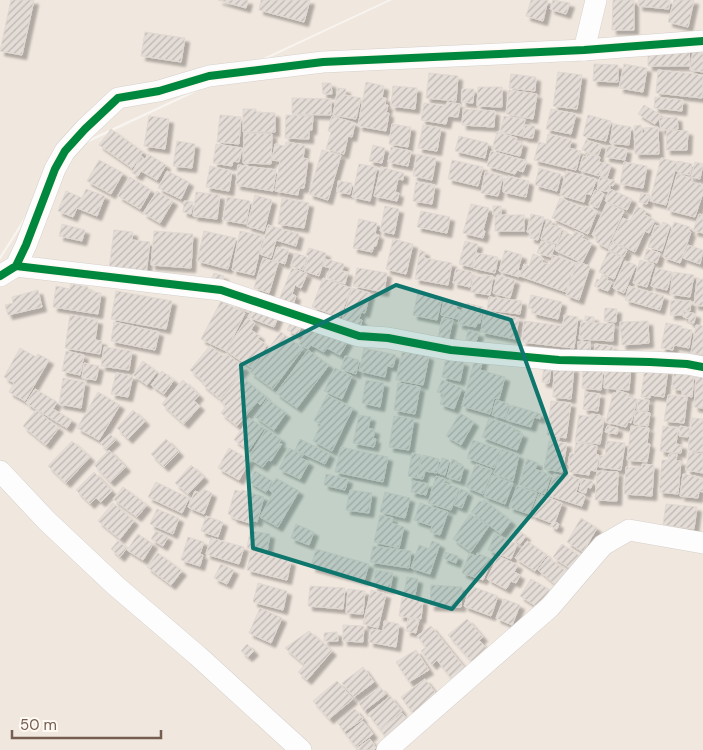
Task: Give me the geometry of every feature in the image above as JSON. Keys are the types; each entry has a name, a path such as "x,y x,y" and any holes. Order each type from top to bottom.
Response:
{"street":[{"path":"584,50 596,0"},
{"path":"703,41 584,50 324,62 210,76 159,91 118,98 65,151 55,169 26,245 8,271 221,290 359,336 388,338 451,350 559,360 687,364 703,368"},
{"path":"0,471 47,521 116,586 198,656 301,750"},
{"path":"387,750 550,607 603,545 629,530 703,543"}],"highlighted area":[{"path":"396,285 511,320 566,473 452,609 253,548 241,365"}],"shaded area":[{"path":"0,0 388,0 68,149 0,256"},
{"path":"392,0 703,0 703,750 0,750 0,260 70,151"}],"building":[{"path":"11,0 34,0 22,55 0,51"},
{"path":"218,0 248,0 246,8"},
{"path":"261,0 310,0 304,22 259,10"},
{"path":"531,0 548,0 543,21 526,16"},
{"path":"553,0 570,3 566,14 550,9"},
{"path":"613,0 634,0 634,30 612,30"},
{"path":"639,0 670,0 669,9 638,6"},
{"path":"674,0 694,0 688,27 668,22"},
{"path":"145,32 185,38 181,62 141,56"},
{"path":"694,45 703,46 703,72 690,70"},
{"path":"648,47 689,47 690,66 648,66"},
{"path":"594,64 618,65 618,82 593,81"},
{"path":"624,64 647,68 643,92 619,88"},
{"path":"658,70 703,75 702,98 656,93"},
{"path":"558,72 582,75 577,109 553,106"},
{"path":"429,73 458,76 456,101 426,98"},
{"path":"511,74 536,77 535,91 509,88"},
{"path":"366,82 384,86 382,98 386,98 385,105 388,105 386,113 389,113 386,131 358,126"},
{"path":"322,83 331,83 332,94 323,94"},
{"path":"393,86 417,88 415,109 391,106"},
{"path":"478,87 502,87 502,107 477,106"},
{"path":"338,88 346,89 345,95 361,98 356,119 333,115"},
{"path":"462,89 474,89 473,103 462,102"},
{"path":"509,90 537,94 533,119 506,114"},
{"path":"655,97 683,100 682,111 654,108"},
{"path":"292,98 331,99 331,115 292,114"},
{"path":"447,102 460,104 458,117 448,116 446,124 421,120 424,103 446,106"},
{"path":"644,105 661,115 655,124 638,114"},
{"path":"243,109 256,109 256,112 275,113 275,132 243,132"},
{"path":"463,109 495,111 494,127 462,125"},
{"path":"551,109 576,114 571,134 546,129"},
{"path":"220,115 241,117 239,144 217,142"},
{"path":"286,115 313,116 312,130 309,130 309,139 285,138"},
{"path":"588,115 611,121 606,141 583,136"},
{"path":"149,116 169,119 165,149 144,146"},
{"path":"332,116 355,123 352,137 348,136 344,154 326,149 331,132 328,131"},
{"path":"504,116 525,119 522,136 500,132"},
{"path":"677,117 678,129 661,130 659,118"},
{"path":"392,124 411,127 408,147 389,144"},
{"path":"613,124 631,127 629,145 610,143"},
{"path":"423,125 441,128 437,151 418,148"},
{"path":"525,125 535,126 533,138 523,137"},
{"path":"641,125 642,133 645,133 645,128 658,127 659,154 635,154 634,126"},
{"path":"111,129 143,152 132,168 99,145"},
{"path":"667,130 688,131 687,150 666,150"},
{"path":"497,132 517,138 516,141 523,143 520,156 492,149"},
{"path":"244,133 272,134 271,164 243,163"},
{"path":"548,134 572,140 569,148 581,151 576,170 534,160 539,142 546,144"},
{"path":"459,136 488,143 485,158 455,151"},
{"path":"586,140 602,145 598,156 582,150"},
{"path":"177,141 195,144 192,168 173,166"},
{"path":"286,142 305,145 303,158 308,159 304,188 299,188 298,195 275,191 280,161 272,160 275,144 285,146"},
{"path":"216,144 242,148 239,162 233,161 232,166 213,163"},
{"path":"373,145 385,148 382,163 369,161"},
{"path":"607,146 627,149 625,160 605,157"},
{"path":"391,147 411,151 408,166 388,162"},
{"path":"322,150 341,155 328,200 309,194"},
{"path":"491,151 527,161 523,172 517,170 515,174 487,166"},
{"path":"588,153 600,157 599,162 603,163 599,176 579,170 583,156 586,157"},
{"path":"148,154 166,165 157,180 141,171 138,176 132,173 141,156 145,159"},
{"path":"417,154 436,158 432,180 413,176"},
{"path":"661,158 677,162 666,205 650,201"},
{"path":"99,160 123,173 111,194 87,181"},
{"path":"452,160 483,167 478,186 448,179"},
{"path":"678,161 692,164 690,175 676,171"},
{"path":"604,162 611,165 607,178 600,176"},
{"path":"624,162 647,166 643,188 620,184"},
{"path":"695,162 703,164 700,179 691,177"},
{"path":"359,164 377,167 370,201 352,197"},
{"path":"238,165 276,170 273,191 236,185"},
{"path":"210,166 232,171 229,191 206,187"},
{"path":"381,167 404,173 403,180 398,179 395,192 399,193 397,201 374,196"},
{"path":"539,168 561,174 557,191 535,185"},
{"path":"167,171 189,182 181,199 158,188"},
{"path":"566,171 596,179 591,195 586,193 584,202 560,195"},
{"path":"485,172 503,176 498,196 481,193"},
{"path":"677,174 692,178 692,182 703,185 703,193 695,217 667,210"},
{"path":"508,176 529,181 526,197 503,192 504,178 507,179"},
{"path":"130,177 151,190 140,209 118,196"},
{"path":"600,177 615,181 613,186 610,185 609,192 597,189"},
{"path":"338,181 352,183 350,194 337,192"},
{"path":"416,182 435,185 432,204 413,201"},
{"path":"86,189 105,196 97,216 77,208 73,217 58,211 66,191 82,198"},
{"path":"610,189 632,199 627,210 605,201"},
{"path":"595,190 604,194 598,208 589,204"},
{"path":"157,191 173,201 160,223 143,213"},
{"path":"196,192 220,195 217,219 193,216"},
{"path":"641,193 650,195 647,204 639,202"},
{"path":"255,195 272,200 264,231 247,226"},
{"path":"227,197 250,201 246,224 223,220"},
{"path":"282,198 309,203 304,228 278,224"},
{"path":"560,198 597,211 588,234 552,218"},
{"path":"184,201 193,202 191,214 183,212"},
{"path":"607,203 624,211 607,248 596,242 598,238 592,235"},
{"path":"471,204 489,208 483,230 485,231 483,238 463,233"},
{"path":"385,206 399,209 394,234 380,231"},
{"path":"493,206 501,206 501,214 493,214"},
{"path":"637,206 646,211 645,215 655,220 649,233 645,231 635,252 612,241 623,218 630,221"},
{"path":"421,211 450,217 447,233 417,227"},
{"path":"531,214 544,217 538,240 530,238 531,233 527,232"},
{"path":"699,214 703,215 703,233 693,231"},
{"path":"495,215 524,215 524,231 495,231"},
{"path":"359,219 377,223 375,234 379,235 372,252 353,248"},
{"path":"547,219 552,221 551,225 562,228 557,244 541,239"},
{"path":"663,222 670,225 662,251 648,247 655,225 661,227"},
{"path":"674,222 690,227 689,231 691,232 680,263 663,257"},
{"path":"62,224 85,230 82,241 59,236"},
{"path":"268,225 299,234 296,246 276,240 271,258 260,254"},
{"path":"114,230 133,232 132,240 150,242 146,274 109,269"},
{"path":"154,231 193,234 191,268 151,265"},
{"path":"204,231 236,238 228,269 197,261"},
{"path":"240,231 263,236 254,275 232,270"},
{"path":"564,231 573,236 575,231 584,235 582,238 592,243 582,263 555,250"},
{"path":"393,239 413,244 406,274 386,269"},
{"path":"465,241 478,244 472,267 459,264"},
{"path":"541,241 555,245 551,257 537,253"},
{"path":"612,242 627,250 624,257 608,249"},
{"path":"688,245 703,250 700,264 683,258"},
{"path":"277,247 289,250 285,264 273,260"},
{"path":"309,248 326,253 319,276 304,271 309,256 306,255"},
{"path":"647,249 660,253 657,263 644,259"},
{"path":"420,250 425,252 424,258 452,263 448,285 415,279"},
{"path":"505,250 522,255 518,270 521,271 519,277 499,271"},
{"path":"608,251 623,258 614,279 599,272"},
{"path":"295,253 307,257 303,270 291,266"},
{"path":"476,253 498,257 495,273 473,268"},
{"path":"533,254 543,258 542,262 550,265 553,255 576,263 566,292 520,276 524,264 529,266"},
{"path":"263,258 278,263 269,293 254,288"},
{"path":"325,259 344,264 342,271 348,272 345,284 327,278 330,268 323,266"},
{"path":"640,260 654,264 647,287 633,283"},
{"path":"625,261 636,265 624,293 613,288"},
{"path":"577,262 590,266 579,300 566,295"},
{"path":"292,268 307,274 301,288 295,285 292,294 296,296 293,305 279,300"},
{"path":"357,268 387,273 384,292 353,286"},
{"path":"656,268 672,272 667,290 651,286"},
{"path":"456,269 472,272 470,287 453,283"},
{"path":"673,272 694,275 690,297 670,294"},
{"path":"214,273 224,276 221,286 210,282"},
{"path":"483,275 493,276 490,295 471,292 473,276 483,277"},
{"path":"497,275 515,280 510,298 493,293"},
{"path":"602,275 612,282 608,291 594,286 597,279 600,280"},
{"path":"323,278 351,288 340,317 312,307"},
{"path":"697,279 703,279 703,306 694,305"},
{"path":"71,284 88,287 88,291 101,293 98,314 53,307 56,286 70,289"},
{"path":"629,286 664,296 660,310 625,300"},
{"path":"352,288 370,293 365,313 361,312 359,319 362,320 361,325 342,320"},
{"path":"38,290 42,307 8,315 5,305 13,303 12,297"},
{"path":"116,291 172,301 166,329 111,319"},
{"path":"418,292 442,297 437,320 413,315"},
{"path":"531,295 562,302 558,319 532,313 533,309 528,308"},
{"path":"489,297 522,301 520,314 487,310"},
{"path":"444,299 458,302 456,309 460,310 458,319 441,315"},
{"path":"239,300 279,315 274,327 248,317 250,313 235,307"},
{"path":"671,300 691,301 690,311 683,310 682,315 670,315"},
{"path":"221,301 245,313 226,351 201,339"},
{"path":"466,303 483,307 480,323 477,323 476,327 458,324 461,310 464,310"},
{"path":"605,308 617,309 616,322 604,321"},
{"path":"484,311 519,318 515,339 481,332"},
{"path":"684,311 696,314 694,323 689,322 689,319 683,317"},
{"path":"70,315 98,320 95,340 102,341 100,354 65,348"},
{"path":"564,315 578,317 574,348 522,342 524,321 563,326"},
{"path":"585,316 594,317 594,322 585,321"},
{"path":"247,318 255,323 251,330 260,336 258,339 267,345 252,368 226,351"},
{"path":"293,318 303,324 297,335 287,330"},
{"path":"442,318 453,320 448,341 438,338"},
{"path":"648,321 649,343 622,345 620,322"},
{"path":"114,322 159,332 155,350 111,341"},
{"path":"581,322 614,324 613,341 579,339"},
{"path":"666,323 692,330 689,348 674,345 673,350 661,348"},
{"path":"696,325 703,326 703,355 691,353"},
{"path":"309,327 348,341 340,355 327,348 324,352 311,345 308,349 299,344"},
{"path":"468,330 479,333 476,342 466,340"},
{"path":"281,332 303,349 273,389 250,372"},
{"path":"578,342 590,342 590,354 578,354"},
{"path":"595,344 613,346 612,356 594,354"},
{"path":"210,346 224,357 226,353 245,368 220,399 202,384 204,382 190,370"},
{"path":"104,347 132,351 129,370 101,366"},
{"path":"20,348 36,357 38,354 49,360 25,401 9,392 14,383 4,377"},
{"path":"364,348 396,355 393,367 387,366 385,377 359,371"},
{"path":"411,349 429,356 423,385 396,380 402,352 411,353"},
{"path":"308,350 329,365 297,408 276,393"},
{"path":"66,351 84,355 80,375 62,371"},
{"path":"345,356 359,360 356,374 341,369"},
{"path":"446,358 464,362 460,381 442,377"},
{"path":"475,358 483,360 480,370 505,377 499,399 494,398 490,414 462,406"},
{"path":"143,361 157,372 147,385 133,375"},
{"path":"84,363 99,366 96,380 82,378"},
{"path":"544,366 551,367 549,383 542,382"},
{"path":"554,366 574,368 571,399 553,397"},
{"path":"631,366 629,390 604,388 605,368"},
{"path":"645,366 668,370 664,397 650,395 650,398 641,397"},
{"path":"335,368 352,376 342,399 324,391"},
{"path":"583,369 603,370 601,390 582,388"},
{"path":"162,371 174,380 164,394 151,385"},
{"path":"674,372 694,375 692,397 682,395 682,390 672,389"},
{"path":"116,373 133,376 128,397 111,394"},
{"path":"696,375 703,376 703,408 694,407"},
{"path":"240,376 266,397 260,405 257,402 237,426 221,413 226,406 220,401"},
{"path":"63,378 85,382 81,408 59,404"},
{"path":"183,380 199,395 194,401 200,406 184,424 162,404"},
{"path":"366,380 384,383 380,407 362,403"},
{"path":"442,380 462,388 454,409 440,404 444,394 437,392"},
{"path":"398,383 420,387 415,414 394,410"},
{"path":"35,389 57,402 53,409 72,420 67,428 26,403"},
{"path":"617,390 629,394 628,397 637,399 631,423 628,422 626,427 606,422 613,393 616,393"},
{"path":"98,392 120,405 99,440 77,428"},
{"path":"585,392 600,394 598,411 583,409"},
{"path":"327,395 353,408 332,451 313,441 321,424 314,421"},
{"path":"668,395 687,397 684,423 664,421"},
{"path":"267,399 286,413 274,430 255,417"},
{"path":"638,399 649,400 648,411 637,410"},
{"path":"496,400 509,404 505,419 492,415"},
{"path":"551,401 571,403 566,438 547,435"},
{"path":"511,405 541,414 540,419 534,417 531,427 506,420"},
{"path":"36,410 59,428 46,445 23,426"},
{"path":"133,410 145,421 128,439 117,428"},
{"path":"635,411 650,413 648,426 634,424"},
{"path":"460,413 474,422 461,445 446,436"},
{"path":"591,414 600,415 599,419 604,419 600,444 575,441 579,415 591,417"},
{"path":"359,415 371,417 368,428 375,430 373,438 376,439 374,447 353,443"},
{"path":"394,416 414,419 409,450 389,447"},
{"path":"249,418 264,428 249,450 234,440"},
{"path":"489,418 516,428 515,431 523,434 517,450 482,437"},
{"path":"692,418 703,419 703,452 688,450"},
{"path":"607,426 618,428 617,434 605,432"},
{"path":"631,426 649,428 647,443 650,444 647,462 627,460"},
{"path":"663,426 678,428 676,444 682,445 681,453 660,451"},
{"path":"680,426 690,428 688,437 679,436"},
{"path":"266,429 281,439 279,443 282,444 271,461 268,460 263,467 248,458"},
{"path":"110,434 116,440 106,449 100,443"},
{"path":"557,437 559,438 558,442 567,443 562,472 544,469 549,441 556,442"},
{"path":"166,439 179,452 164,467 151,454"},
{"path":"300,439 330,454 325,464 295,450"},
{"path":"473,440 501,450 494,468 467,458"},
{"path":"72,441 90,457 66,483 48,466"},
{"path":"607,441 625,443 621,470 599,467 600,456 605,456"},
{"path":"576,442 597,446 596,454 599,455 596,471 590,470 589,475 569,472 570,453 574,454"},
{"path":"341,447 388,457 383,482 335,472"},
{"path":"229,448 250,460 239,480 218,468"},
{"path":"289,448 303,455 301,458 309,462 300,479 279,469"},
{"path":"502,449 519,455 513,481 494,474"},
{"path":"109,450 126,467 110,482 94,465"},
{"path":"689,452 703,454 703,473 686,470"},
{"path":"412,453 421,455 417,478 408,476"},
{"path":"669,454 677,454 676,461 681,461 678,494 659,492 662,460 668,460"},
{"path":"423,455 439,459 437,473 425,471 423,479 417,478"},
{"path":"442,458 449,460 445,475 438,473"},
{"path":"452,459 457,461 456,464 464,466 460,481 447,477"},
{"path":"527,459 538,463 535,469 551,475 545,494 519,485"},
{"path":"476,464 492,470 483,494 466,487"},
{"path":"642,464 654,465 652,496 624,494 626,467 642,468"},
{"path":"191,465 204,477 188,494 175,483"},
{"path":"255,471 272,481 266,492 249,482"},
{"path":"597,471 618,472 617,501 595,500"},
{"path":"94,472 112,491 101,502 96,498 90,504 76,490"},
{"path":"326,474 348,479 345,490 324,485"},
{"path":"554,474 568,478 569,475 580,479 576,492 585,496 582,506 547,495"},
{"path":"683,474 699,477 699,479 703,480 703,492 699,491 698,498 680,496"},
{"path":"492,475 513,483 505,504 484,496"},
{"path":"436,476 445,479 444,483 459,488 451,510 428,503"},
{"path":"276,478 299,491 278,527 260,517 273,493 269,490"},
{"path":"582,479 593,481 591,488 587,487 586,493 579,491"},
{"path":"413,481 429,484 426,495 411,492"},
{"path":"156,482 189,498 182,513 148,497"},
{"path":"517,486 537,493 529,514 509,507"},
{"path":"123,487 147,505 137,517 113,499"},
{"path":"203,489 212,493 204,514 188,507 195,491 201,494"},
{"path":"461,489 468,492 462,508 454,505"},
{"path":"235,490 242,492 242,490 264,497 257,522 251,520 250,523 233,518 233,516 228,514"},
{"path":"350,490 372,493 369,513 346,510"},
{"path":"385,492 410,498 405,518 380,512"},
{"path":"539,494 562,503 555,522 559,524 557,529 550,526 552,523 531,515"},
{"path":"484,500 511,521 501,534 471,512 480,501"},
{"path":"113,503 134,521 120,539 98,521"},
{"path":"420,503 448,512 440,535 430,532 432,526 414,520"},
{"path":"666,504 697,507 694,529 663,525"},
{"path":"157,509 179,518 173,534 150,524"},
{"path":"470,514 489,526 471,552 453,539"},
{"path":"380,515 393,518 391,523 404,527 399,548 374,542"},
{"path":"206,516 223,522 218,537 201,531"},
{"path":"581,518 597,528 583,552 567,542"},
{"path":"296,524 314,532 309,545 291,538"},
{"path":"516,529 526,536 520,544 511,537"},
{"path":"156,531 168,537 163,546 151,539"},
{"path":"250,531 270,534 267,552 247,548"},
{"path":"138,534 153,544 143,560 127,550"},
{"path":"495,534 517,544 511,559 488,550"},
{"path":"188,537 204,542 200,554 203,555 200,566 181,560"},
{"path":"211,538 244,547 239,564 206,554"},
{"path":"118,541 127,548 120,557 111,549"},
{"path":"432,541 440,544 430,574 411,568 419,545 429,549"},
{"path":"527,541 547,555 535,571 515,558"},
{"path":"562,544 580,556 571,569 553,557"},
{"path":"373,546 411,551 409,568 370,562"},
{"path":"316,549 369,564 364,581 311,567"},
{"path":"251,551 291,561 287,580 247,570"},
{"path":"445,552 458,556 456,563 443,558"},
{"path":"158,553 182,571 171,585 147,567"},
{"path":"477,553 492,559 483,580 462,573 469,554 476,556"},
{"path":"498,556 518,565 514,572 520,575 516,583 511,581 506,589 487,579"},
{"path":"548,557 567,572 556,585 538,570"},
{"path":"221,564 234,570 227,584 214,578"},
{"path":"376,570 393,573 390,589 373,586"},
{"path":"407,577 418,579 415,595 404,593"},
{"path":"531,579 550,590 539,608 520,596"},
{"path":"258,583 287,591 283,610 253,602"},
{"path":"431,585 462,587 461,607 430,606"},
{"path":"310,586 345,588 343,609 308,606"},
{"path":"471,586 498,596 491,616 464,606"},
{"path":"348,589 365,591 363,614 346,613"},
{"path":"371,590 386,594 378,628 363,624"},
{"path":"402,597 423,600 421,619 399,616"},
{"path":"504,599 520,605 512,625 496,618"},
{"path":"260,608 282,618 271,643 249,633"},
{"path":"408,618 419,620 416,633 406,631"},
{"path":"467,619 483,637 479,640 490,652 475,665 448,635"},
{"path":"384,621 399,624 396,647 369,642 371,629 383,631"},
{"path":"343,625 364,626 363,642 343,641"},
{"path":"431,626 468,672 454,682 437,660 432,665 421,651 426,647 417,636"},
{"path":"309,631 332,651 307,680 298,672 305,665 285,648"},
{"path":"337,632 338,641 324,641 324,633"},
{"path":"247,644 254,651 248,657 241,651"},
{"path":"416,650 429,670 409,682 396,662"},
{"path":"363,667 374,682 354,697 342,683"},
{"path":"425,679 437,695 413,713 401,697"},
{"path":"337,681 353,699 329,719 313,701"},
{"path":"380,687 386,694 364,711 359,703"},
{"path":"390,696 402,711 380,729 368,714"},
{"path":"355,709 363,719 344,732 337,722"},
{"path":"402,713 410,723 388,740 380,730"},
{"path":"363,721 373,734 356,747 346,735"},
{"path":"370,739 376,748 374,750 356,749"}],"cycle path":[{"path":"0,276 16,266 55,169 65,151 118,98 159,91 209,76 323,62 584,50 703,41"},
{"path":"16,266 221,290 359,336 388,338 451,350 559,360 650,362 703,367"}]}
